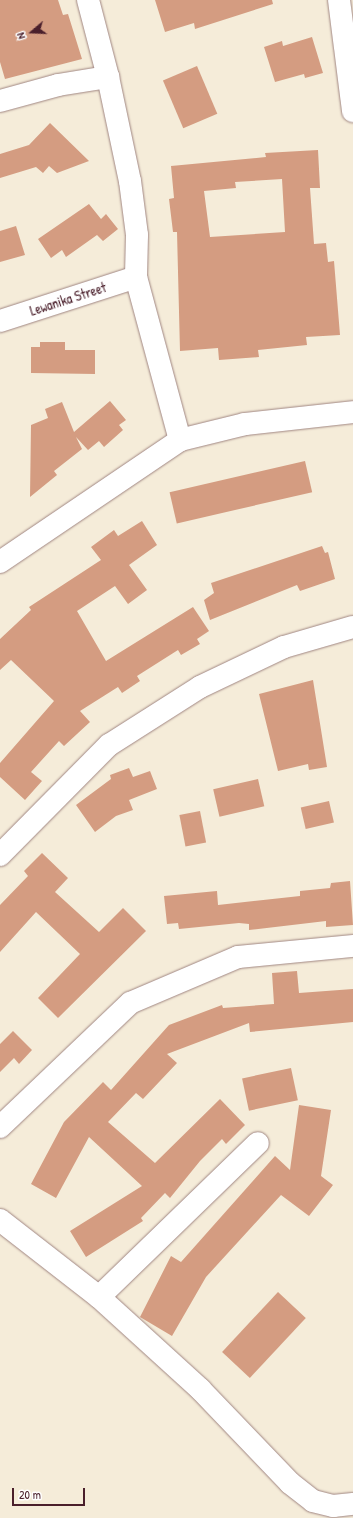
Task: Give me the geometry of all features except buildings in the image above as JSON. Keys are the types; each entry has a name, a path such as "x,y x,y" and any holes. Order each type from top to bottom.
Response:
{"street":[{"path":"88,0 108,77 130,181 136,235 136,277 180,440"},
{"path":"339,0 353,111"},
{"path":"0,102 58,85 108,77"},
{"name":"Lewanika Street","path":"0,321 136,277"},
{"path":"0,562 180,440 245,424 353,412"},
{"path":"0,855 109,745 200,687 284,647 353,627"},
{"path":"0,1127 130,1003 238,957 353,946"},
{"path":"99,1297 258,1144"},
{"path":"0,1220 99,1297 200,1389 290,1483 313,1501 333,1506 353,1504"}]}
